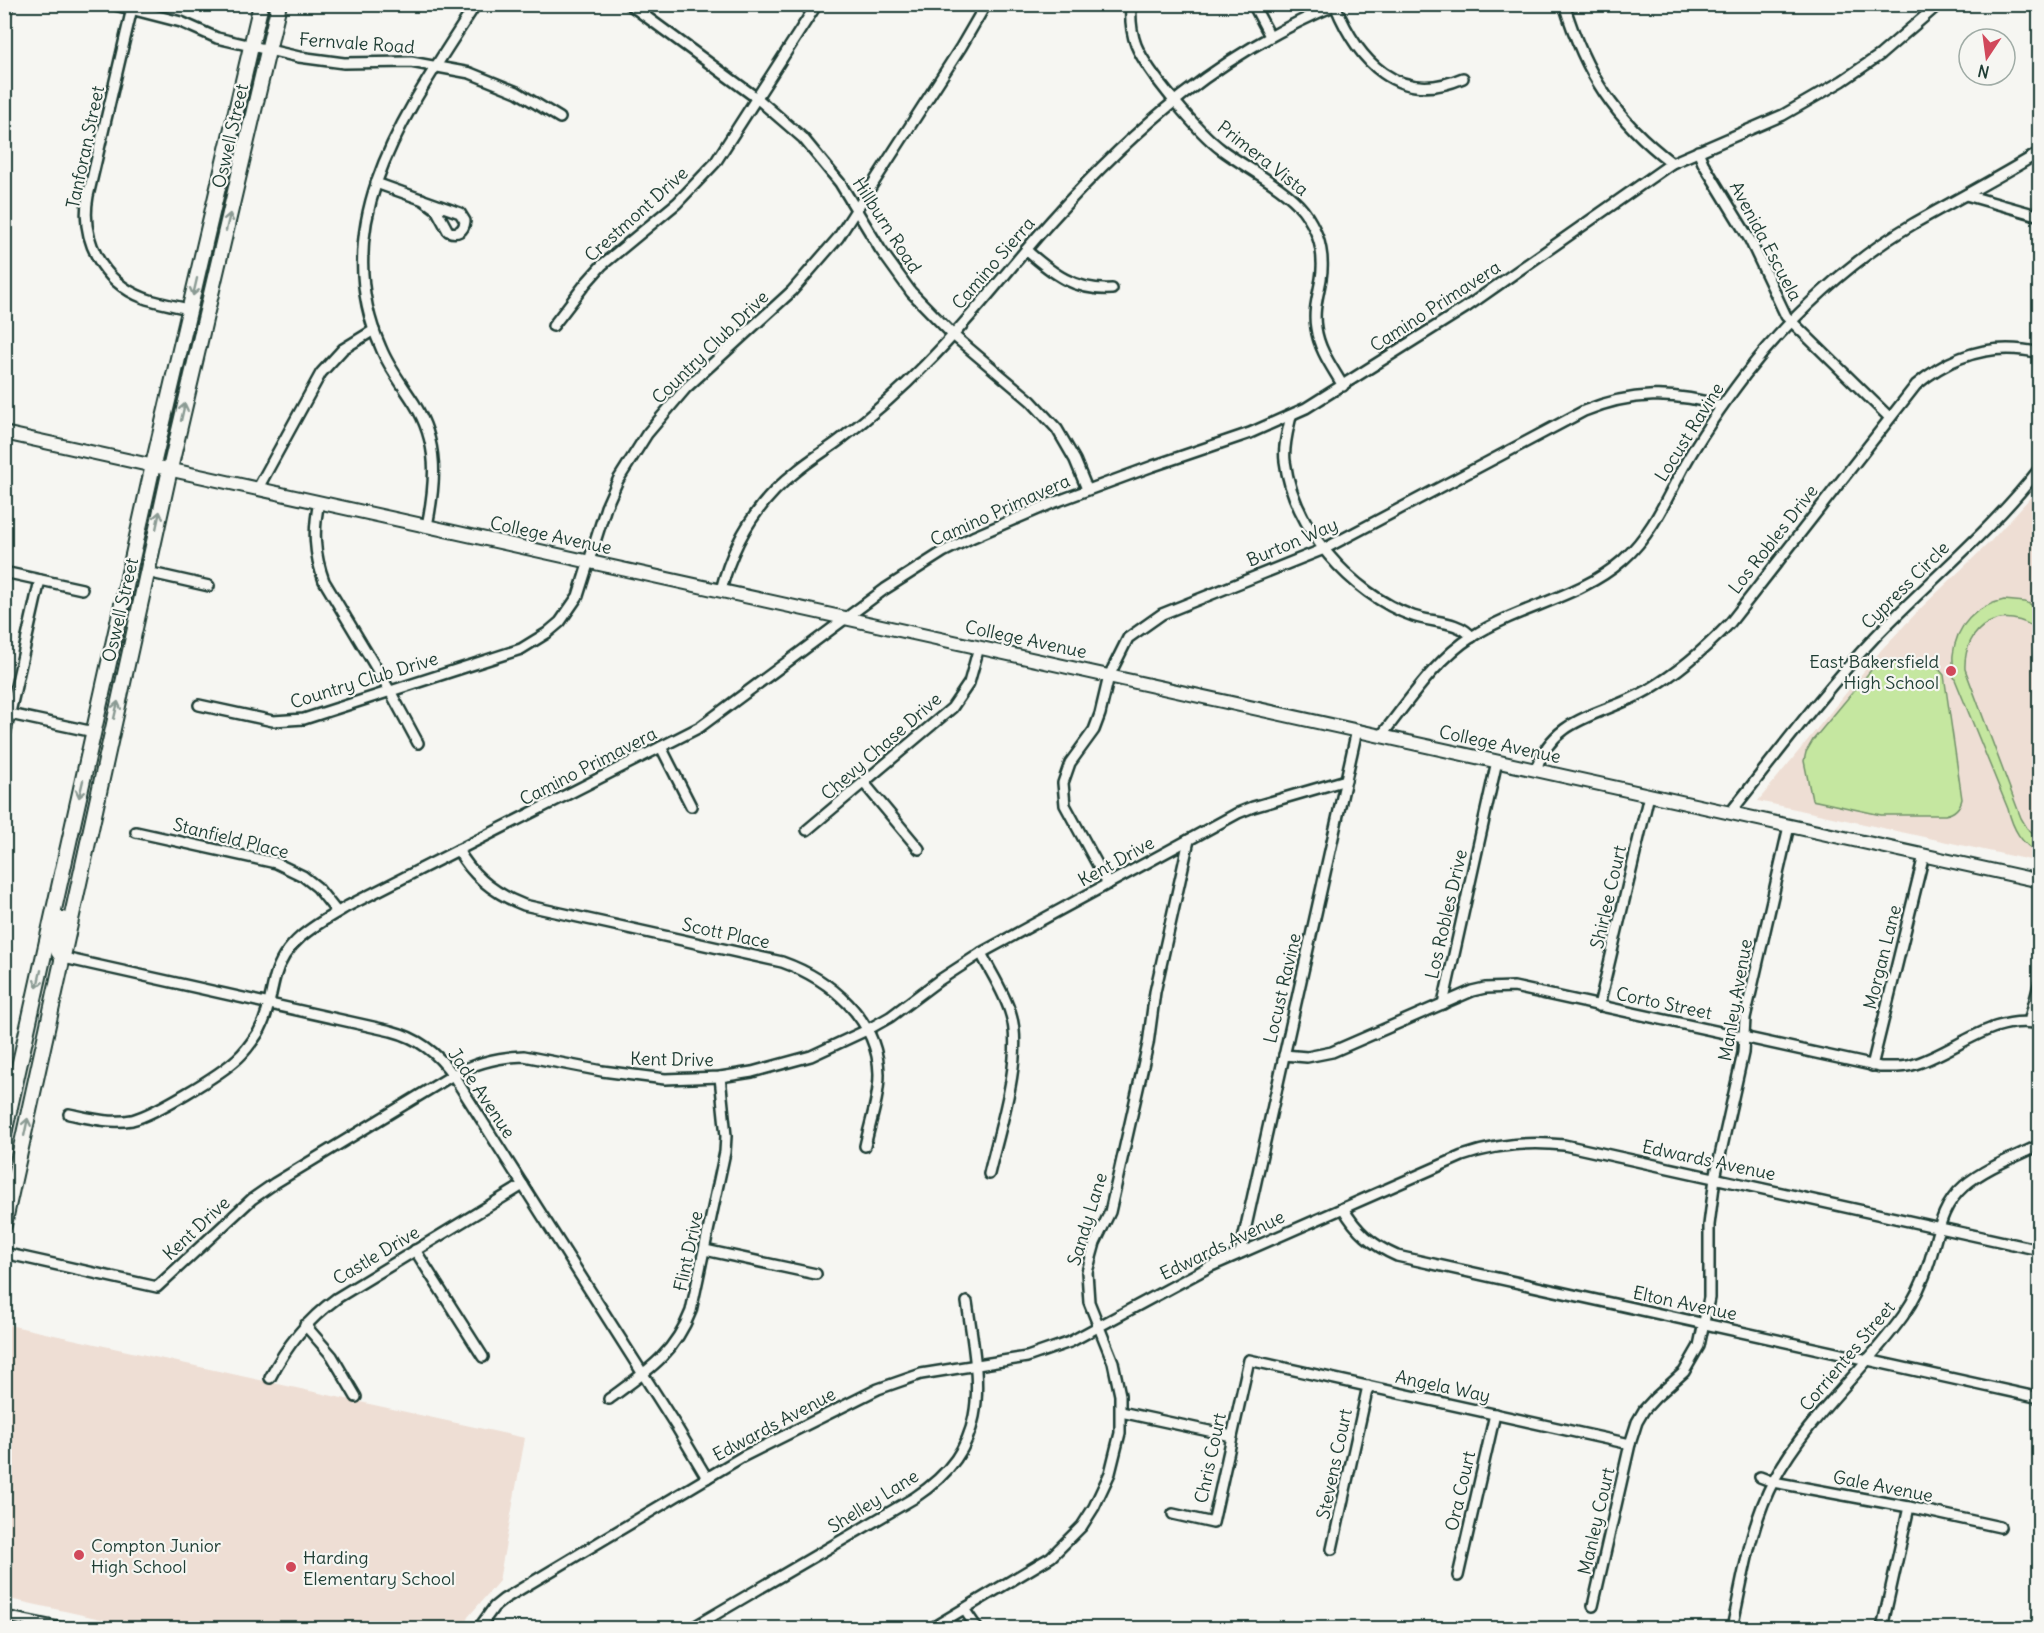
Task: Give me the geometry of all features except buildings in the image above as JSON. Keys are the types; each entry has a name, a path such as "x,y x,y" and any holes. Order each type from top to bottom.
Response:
{"main road":[{"name":"Oswell Street","path":"4,1134 153,465 261,4"},
{"name":"Oswell Street","path":"4,1225 170,469 279,4"},
{"path":"86,844 88,815 101,741 98,734 94,732"},
{"path":"64,958 59,955 56,947 69,892 66,858"}],"street":[{"path":"4,19 8,4"},
{"name":"Fernvale Road","path":"111,4 133,7 217,38 268,51 344,63 395,62 436,66 470,74 524,96 560,118"},
{"path":"428,526 435,477 429,438 414,404 391,368 374,330 365,293 363,248 365,225 376,183 393,140 436,66 476,4"},
{"name":"Hillburn Road","path":"629,4 758,99 790,126 820,157 857,210 895,272 929,312 1043,412 1067,444 1087,489"},
{"path":"642,14 647,4"},
{"name":"Crestmont Drive","path":"553,326 602,265 695,186 729,143 817,4"},
{"name":"Country Club Drive","path":"200,705 273,721 304,719 521,649 560,622 571,609 584,582 606,507 618,480 646,434 686,388 792,291 816,266 857,210 955,57 986,4"},
{"name":"Primera Vista","path":"1131,4 1130,20 1137,46 1144,60 1175,99 1208,138 1290,197 1310,220 1316,233 1322,262 1322,277 1315,314 1316,329 1324,355 1343,386"},
{"path":"1253,4 1270,36"},
{"path":"1564,4 1581,54 1607,98 1637,134 1672,163"},
{"name":"Camino Primavera","path":"69,1114 105,1121 118,1121 144,1116 158,1110 227,1068 238,1058 259,1032 276,975 288,950 308,929 337,912 700,727 904,576 943,552 1087,489 1250,434 1291,416 1466,308 1672,163 1752,130 1813,99 1880,55 1939,4"},
{"path":"1336,5 1352,41 1371,63 1385,74 1398,81 1423,87 1443,85 1462,78"},
{"name":"Camino Sierra","path":"721,591 731,557 741,537 765,501 797,471 840,440 892,397 953,335 1099,169 1148,122 1210,73 1270,36 1336,5"},
{"name":"Tanforan Street","path":"133,7 88,196 87,232 98,261 119,284 146,299 190,309"},
{"name":"Avenida Escuela","path":"1698,151 1750,240 1786,315 1889,417"},
{"name":"Locust Ravine","path":"1381,736 1432,673 1448,656 1472,637 1488,627 1588,584 1622,561 1646,536 1722,406 1761,356 1823,292 1913,224 2040,152"},
{"path":"376,183 422,199 460,213 465,221 462,230 458,233 448,231 436,209 422,199"},
{"path":"1966,195 2040,216"},
{"path":"1026,250 1048,270 1071,283 1085,288 1112,289"},
{"path":"258,488 321,373 343,350 374,330"},
{"name":"Los Robles Drive","path":"1536,770 1545,748 1563,729 1647,691 1711,643 1730,623 1889,417 1916,385 1930,373 1960,357 1995,349 2040,353"},
{"name":"Burton Way","path":"1108,884 1065,805 1063,783 1070,763 1094,730 1109,676 1128,638 1162,614 1324,549 1601,404 1630,397 1660,394 1691,398 1722,406"},
{"path":"1291,416 1285,448 1287,472 1302,514 1324,549 1342,570 1376,597 1413,616 1459,626 1472,637"},
{"name":"College Avenue","path":"4,433 2040,881"},
{"name":"Cypress Circle","path":"1730,813 1872,640 1912,598 1985,530 2040,468"},
{"path":"319,502 314,537 315,552 321,574 418,743"},
{"path":"4,572 82,589"},
{"path":"147,572 209,586"},
{"path":"4,739 7,713 40,580"},
{"name":"Chevy Chase Drive","path":"807,830 952,708 969,683 980,647"},
{"path":"7,713 94,732"},
{"name":"Locust Ravine","path":"1240,1253 1357,730"},
{"path":"661,747 691,806"},
{"name":"Los Robles Drive","path":"1443,1004 1497,761"},
{"name":"Kent Drive","path":"4,1253 157,1287 252,1199 274,1183 453,1075 476,1064 492,1059 524,1056 638,1077 692,1079 752,1072 789,1063 843,1043 867,1030 981,953 1253,807 1346,780"},
{"path":"864,783 919,849"},
{"name":"Shirlee Court","path":"1599,1006 1649,795"},
{"name":"Manley Avenue","path":"1630,1444 1637,1422 1644,1410 1684,1372 1699,1346 1710,1277 1709,1225 1715,1178 1743,1053 1745,1018 1789,826"},
{"name":"Stanfield Place","path":"136,832 276,863 303,876 317,887 337,912"},
{"name":"Sandy Lane","path":"932,1629 1051,1557 1082,1526 1094,1508 1110,1473 1118,1446 1120,1395 1113,1362 1089,1302 1086,1286 1090,1257 1110,1212 1148,1044 1155,992 1189,840"},
{"name":"Scott Place","path":"458,850 471,870 495,892 524,905 773,960 799,968 814,976 843,999 867,1030 873,1044 879,1074 878,1088 865,1146"},
{"name":"Morgan Lane","path":"1872,1066 1924,855"},
{"path":"981,953 1006,1002 1015,1035 1014,1065 989,1174"},
{"name":"Jade Avenue","path":"64,958 404,1034 433,1051 453,1075 707,1478"},
{"path":"2029,1022 2040,981"},
{"name":"Corto Street","path":"1284,1055 1307,1057 1332,1052 1472,991 1502,986 1872,1066 1895,1068 1924,1061 1989,1029 2016,1022 2040,1024"},
{"name":"Flint Drive","path":"609,1399 668,1353 685,1327 691,1311 725,1152 720,1077"},
{"name":"Edwards Avenue","path":"479,1629 490,1612 504,1599 742,1457 878,1389 921,1374 1027,1357 1049,1351 1209,1267 1462,1156 1503,1145 1527,1143 1564,1145 2040,1250"},
{"name":"Corrientes Street","path":"1732,1629 1757,1522 1773,1482 1803,1434 1903,1317 1914,1299 1930,1262 1938,1227 1947,1207 1964,1186 1975,1178 2040,1144"},
{"name":"Castle Drive","path":"270,1378 281,1357 305,1325 337,1298 523,1185"},
{"name":"Elton Avenue","path":"1343,1208 1358,1232 1370,1242 1396,1256 2040,1398"},
{"path":"415,1250 483,1357"},
{"path":"705,1250 816,1274"},
{"name":"Shelley Lane","path":"692,1629 914,1498 939,1478 960,1451 974,1419 977,1401 976,1365 967,1302"},
{"path":"305,1325 332,1356 356,1397"},
{"name":"Angela Way","path":"1249,1360 1630,1444"},
{"name":"Chris Court","path":"1173,1514 1213,1523 1249,1360"},
{"name":"Stevens Court","path":"1332,1549 1368,1386"},
{"path":"1121,1412 1232,1436"},
{"name":"Ora Court","path":"1458,1576 1495,1414"},
{"name":"Manley Court","path":"1593,1606 1630,1444"},
{"name":"Gale Avenue","path":"1760,1477 1773,1482 1909,1507 2000,1527"},
{"path":"1882,1629 1909,1507"},
{"path":"964,1609 977,1629"},
{"path":"4,1616 62,1629"}],"shaded area":[{"name":"East Bakersfield High School","path":"2039,488 2039,862 1758,801 1882,649 1990,542"},
{"path":"4,1324 525,1438 499,1581 468,1617 463,1628 142,1628 5,1598"}],"green space":[{"path":"2004,600 2025,602 2039,608 2039,631 2026,623 2013,619 2000,619 1988,623 1971,641 1966,654 1965,669 2021,818 2027,828 2039,838 2039,853 2027,845 2012,823 1954,677 1955,644 1963,626 1976,612"},
{"path":"1900,660 1937,667 1944,675 1962,799 1958,807 1952,813 1945,815 1881,815 1812,800 1804,761 1813,740 1872,669 1884,662"}],"place":[{"name":"East Bakersfield High School","path":"1951,671"},
{"name":"Compton Junior High School","path":"79,1555"},
{"name":"Harding Elementary School","path":"291,1567"}]}
